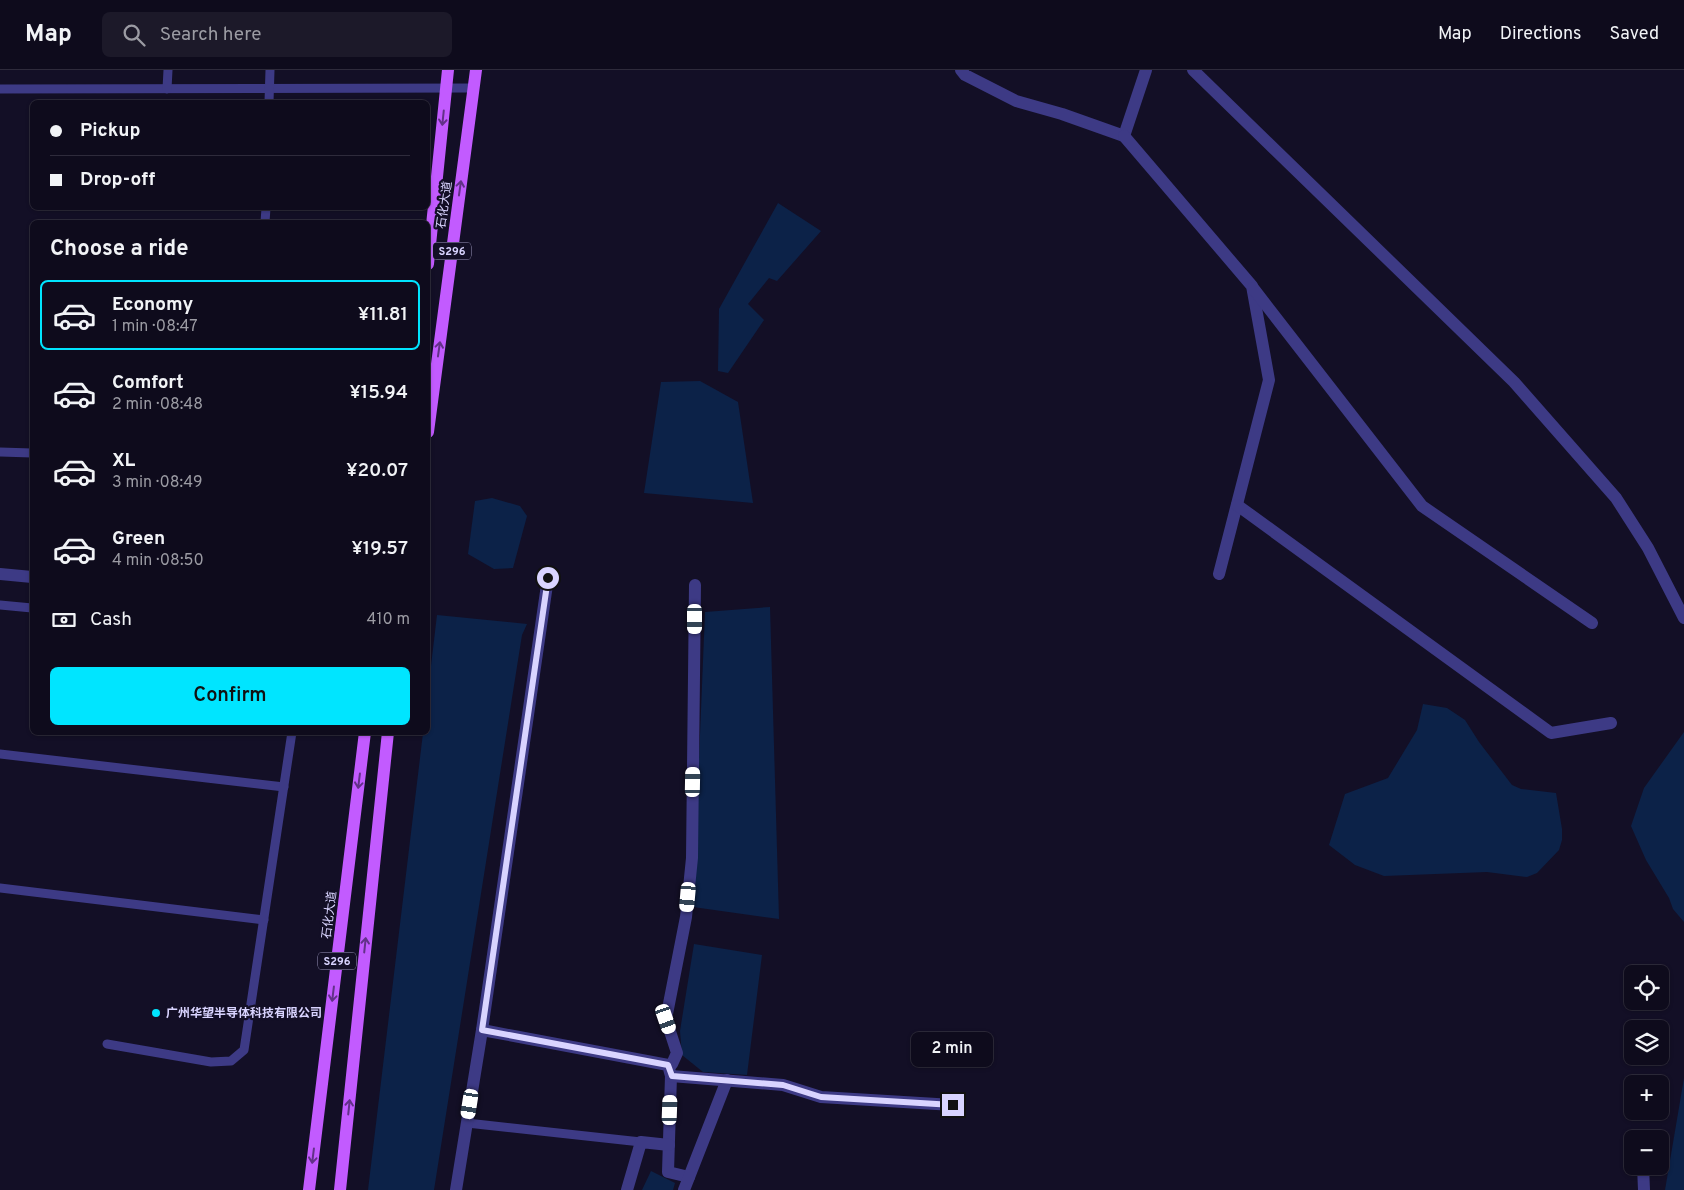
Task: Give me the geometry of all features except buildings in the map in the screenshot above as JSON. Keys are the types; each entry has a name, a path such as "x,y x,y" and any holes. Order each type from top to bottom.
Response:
{"main road":[{"name":"石化大道","path":"430,244 448,70"},
{"name":"石化大道","path":"430,417 476,70"},
{"name":"石化大道","path":"309,1190 365,735"},
{"name":"S296","path":"340,1190 388,735"}],"street":[{"path":"961,70 964,75 1016,101 1062,114 1124,136 1252,286 1422,506 1592,623"},
{"path":"1124,136 1146,70"},
{"path":"1193,70 1520,390 1616,498 1648,548 1684,618"},
{"path":"1219,574 1269,380 1252,286"},
{"path":"1237,506 1551,732 1611,723"},
{"path":"0,574 30,576"},
{"path":"456,1190 482,1030 548,578"},
{"path":"689,1178 668,1172 670,1071 677,1053 666,1019 686,917 692,858 696,585"},
{"path":"482,1030 670,1071 727,1080 783,1085 821,1097 953,1105"},
{"path":"684,1190 727,1080"},
{"path":"626,1190 641,1142 669,1145"},
{"path":"1643,1175 1644,1190"}],"lane":[{"path":"167,89 168,70"},
{"path":"269,100 270,70"},
{"path":"0,88 473,88"},
{"path":"0,452 30,453"},
{"path":"0,605 30,608"},
{"path":"107,1044 211,1062 231,1061 244,1050 292,735"},
{"path":"0,754 284,787"},
{"path":"0,888 264,920"},
{"path":"467,1122 641,1142"}],"water":[{"path":"778,203 821,231 777,281 769,278 748,304 764,320 728,373 718,371 719,309"},
{"path":"700,381 738,402 753,503 644,493 661,382"},
{"path":"492,498 520,506 527,516 513,568 494,569 468,554 475,501"},
{"path":"770,607 779,919 693,907 705,612"},
{"path":"437,615 527,624 522,635 434,1190 368,1190 423,735 430,735 430,674"},
{"path":"1423,704 1447,708 1465,720 1479,742 1512,785 1521,789 1556,793 1562,840 1559,850 1537,873 1527,877 1487,872 1384,876 1355,865 1329,845 1345,794 1388,778 1417,730"},
{"path":"1684,732 1684,922 1673,909 1669,898 1646,860 1631,826 1644,788"},
{"path":"694,944 762,955 747,1075 703,1072 682,1055 680,1031"},
{"path":"1684,1078 1684,1190 1665,1190"},
{"path":"651,1171 675,1183 673,1190 642,1190"}],"place":[{"name":"广州华望半导体科技有限公司","path":"156,1013"}],"route":[{"path":"548,578 482,1030 668,1065 672,1076 783,1085 821,1097 953,1105"}]}
